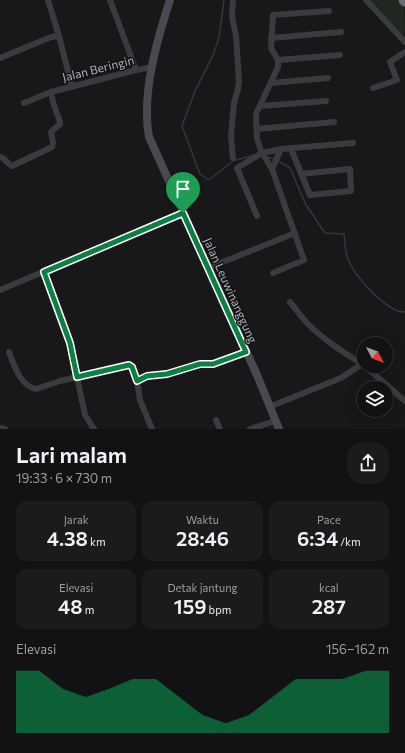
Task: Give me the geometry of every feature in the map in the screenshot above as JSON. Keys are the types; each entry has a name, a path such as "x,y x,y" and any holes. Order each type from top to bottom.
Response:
{"main road":[{"name":"Jalan Leuwinanggung","path":"170,0 156,44 152,67 147,107 149,137 279,429"}],"street":[{"path":"48,0 72,87"},
{"path":"110,0 136,70"},
{"path":"233,0 232,16 236,36 239,85 235,99 232,123 231,136 233,158"},
{"path":"366,0 405,42"},
{"path":"273,273 304,260 272,169 262,152 257,139 256,114 278,67 278,60 271,48 273,15 329,11"},
{"path":"271,38 341,32"},
{"path":"0,58 51,37 59,36"},
{"path":"373,88 397,80 390,62 405,52"},
{"path":"278,60 340,55"},
{"name":"Jalan Beringin","path":"0,157 4,158 9,165 12,166 52,146 53,143 51,132 60,124 60,122 51,92 152,67"},
{"path":"271,83 328,78"},
{"path":"24,103 51,92"},
{"path":"260,106 326,101"},
{"path":"257,129 334,122"},
{"path":"257,216 237,168 262,152 353,143"},
{"path":"291,148 301,174 310,194 352,191 350,169 301,174"},
{"path":"272,169 281,149"},
{"path":"0,290 183,213"},
{"path":"208,268 295,234"},
{"path":"44,272 70,343 85,414 94,429"},
{"path":"290,302 307,323 329,342 357,361"},
{"path":"9,352 19,376 32,388 36,389 77,377 129,365 132,367 137,381 140,400 152,429"},
{"path":"137,381 147,376 167,374 200,364 213,364 246,352"},
{"path":"269,407 341,378 357,369"},
{"path":"372,373 405,401"},
{"path":"216,420 220,429"},
{"path":"250,429 275,421"}],"shaded area":[{"path":"369,0 404,0 405,36"}],"waterway":[{"path":"224,0 219,38 213,55 195,91 182,126 200,174 209,180 233,161 254,155"},
{"path":"267,157 274,159"},
{"path":"278,161 290,168 305,203 325,233 344,234 348,259 351,266 364,283 372,292 389,306 398,311 405,312"}],"route":[{"path":"183,213 246,352 213,364 200,364 167,374 147,376 137,381 131,365 77,377 70,343 44,272 183,213"}]}
